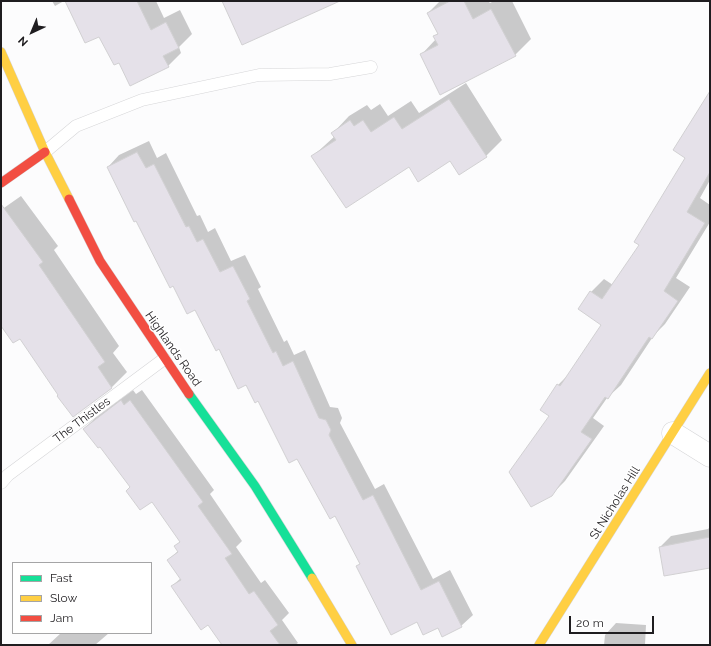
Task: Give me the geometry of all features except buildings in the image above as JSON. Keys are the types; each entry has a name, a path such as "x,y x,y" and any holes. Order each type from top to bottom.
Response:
{"main road":[{"name":"Highlands Road","path":"1,52 46,152 100,261 164,359 260,493 352,645"},
{"path":"1,183 46,152"},
{"name":"St Nicholas Hill","path":"539,645 710,373"}],"street":[{"path":"673,433 710,456"}],"lane":[{"path":"46,152 76,126 142,100 259,75 330,74 371,67"},
{"name":"The Thistles","path":"1,483 8,475 164,359"}],"traffic: fast":[{"path":"189,394 255,486 312,578"}],"traffic: slow":[{"path":"1,52 45,152 69,199"},
{"path":"539,645 710,373"},
{"path":"312,578 352,645"}],"traffic: jam":[{"path":"1,183 45,152"},
{"path":"69,199 100,261 189,394"}]}
